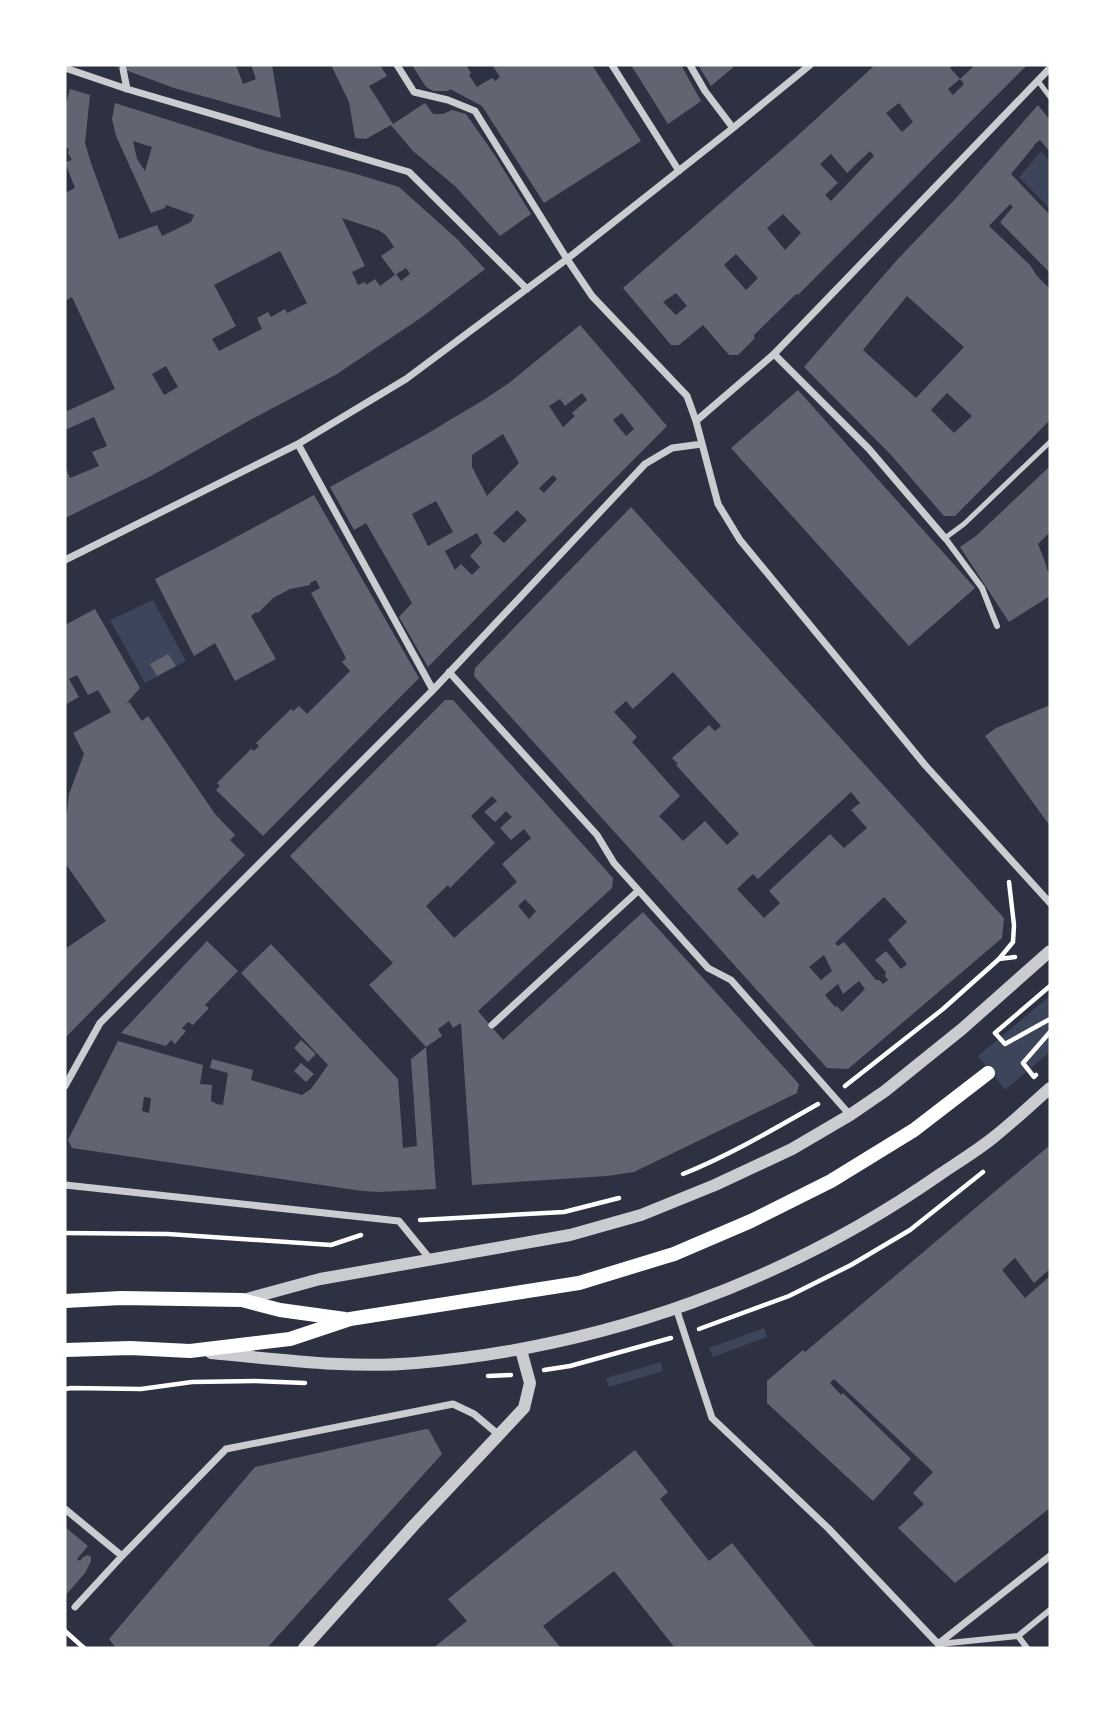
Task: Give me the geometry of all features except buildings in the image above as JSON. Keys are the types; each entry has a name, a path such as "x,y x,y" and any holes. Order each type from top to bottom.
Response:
{"main road":[{"path":"65,1350 190,1350 290,1339 350,1319 579,1283 674,1254 751,1222 831,1181 914,1130 988,1073"},
{"path":"65,1301 121,1298 243,1300 280,1310 350,1319"}],"street":[{"path":"397,65 414,92 448,100 475,111 592,296 687,397 718,504 740,540 925,765 1050,903"},
{"path":"612,65 679,171"},
{"path":"690,65 705,91 733,128"},
{"path":"65,560 298,444 406,379 567,259 810,65"},
{"path":"65,68 127,89 409,172 527,289"},
{"path":"696,421 774,354 1050,68"},
{"path":"123,69 127,89"},
{"path":"774,354 869,449 945,538 982,588 997,626"},
{"path":"298,444 433,690"},
{"path":"65,1086 100,1023 433,690 645,464 672,448 702,444"},
{"path":"449,673 597,835 614,863 638,891 708,968 730,981 850,1115"},
{"path":"492,1025 638,891"},
{"path":"243,1300 320,1279 570,1235 641,1215 715,1185 792,1149 886,1091 962,1029 1048,952"},
{"path":"190,1350 322,1363 415,1363 521,1350 628,1323 676,1308 770,1272 831,1242 900,1203 994,1138 1050,1088"},
{"path":"65,1185 399,1221 430,1259"},
{"path":"676,1308 712,1418 820,1520 940,1646"},
{"path":"304,1648 524,1408 530,1383 521,1350"},
{"path":"75,1607 226,1449 453,1404 474,1414 499,1435"},
{"path":"65,1509 122,1556"},
{"path":"940,1646 1050,1556"},
{"path":"940,1646 1018,1636 1050,1610"},
{"path":"1018,1636 1027,1648"}],"lane":[{"path":"1038,81 1050,97"},
{"path":"945,538 964,524 1050,442"}],"path":[{"path":"681,1175 705,1165 833,1095 943,1009 999,959 1013,942 1014,934 1005,853"},
{"path":"999,959 1048,952"},
{"path":"1050,986 995,1033 1005,1044 1050,1019"},
{"path":"1031,1072 1023,1063 1050,1032"},
{"path":"399,1221 564,1212 623,1197"},
{"path":"65,1233 168,1234 331,1245 365,1233"},
{"path":"65,1632 84,1648"}],"shaded area":[{"path":"1041,151 1050,162 1050,209 1019,177"},
{"path":"153,600 186,661 145,683 110,620"},
{"path":"1050,996 1050,1052 1005,1090 978,1056"},
{"path":"764,1328 767,1337 713,1357 709,1348"},
{"path":"661,1362 663,1371 609,1387 606,1378"}]}
